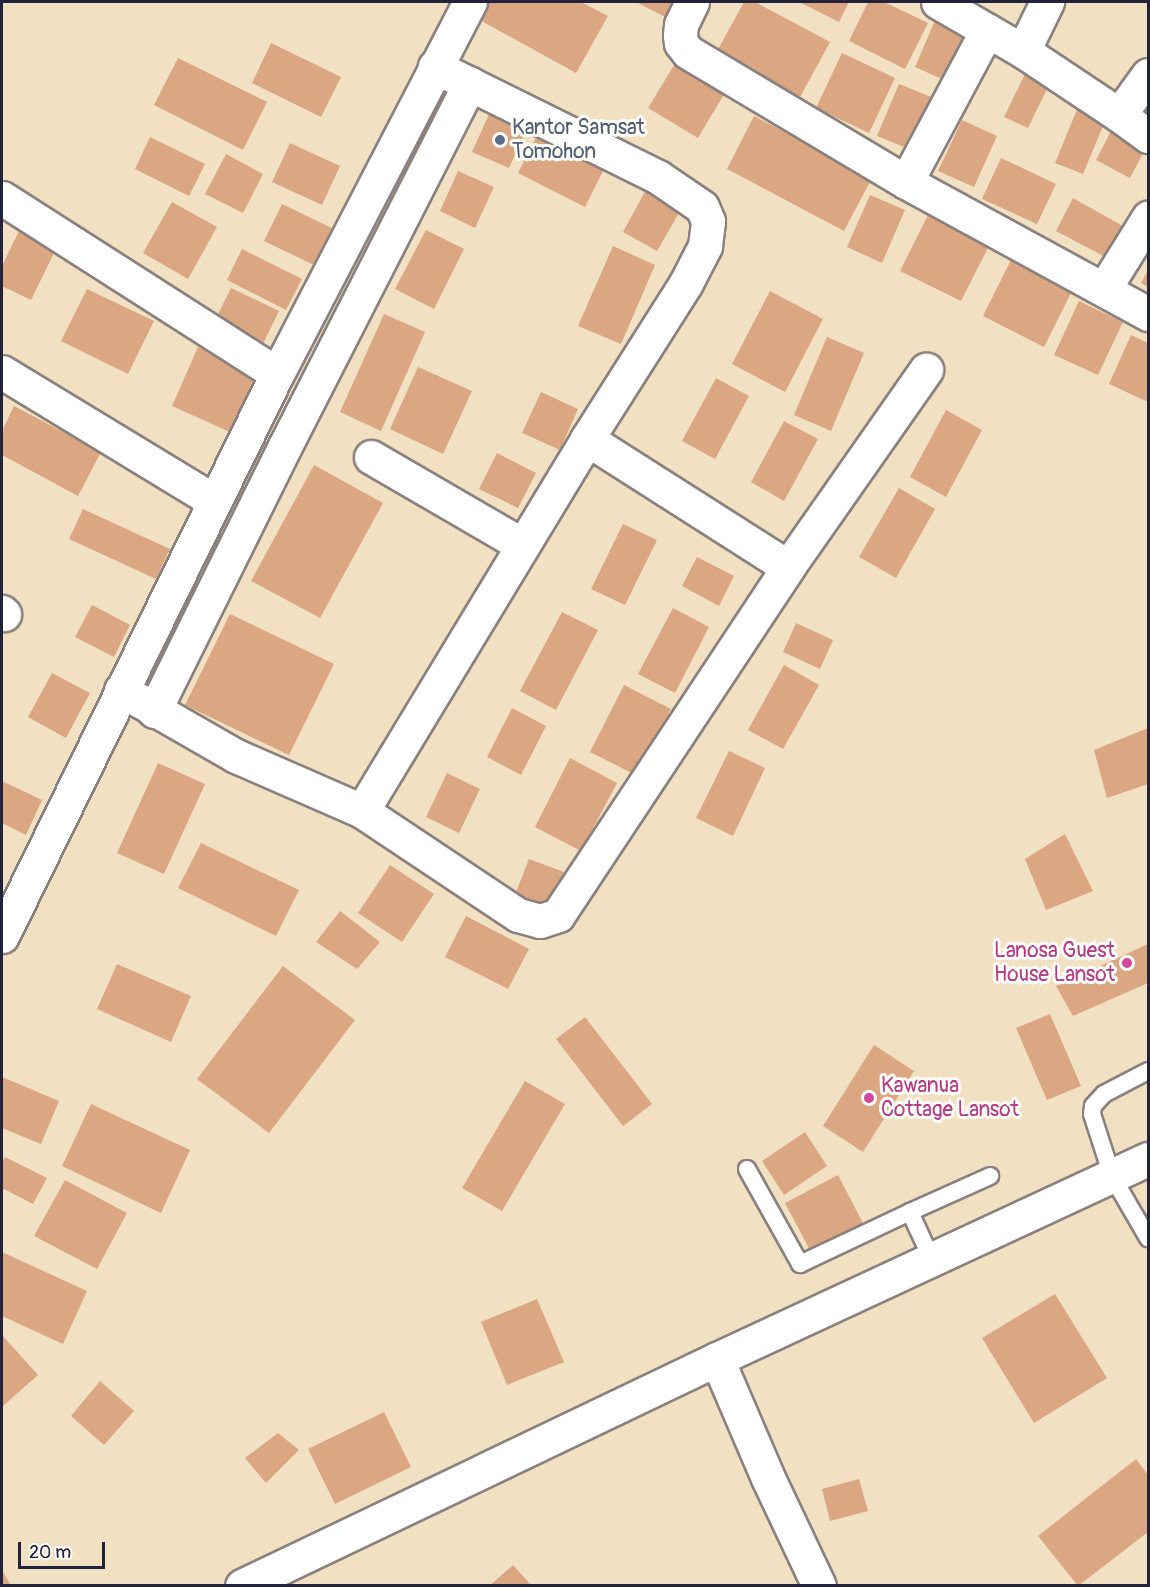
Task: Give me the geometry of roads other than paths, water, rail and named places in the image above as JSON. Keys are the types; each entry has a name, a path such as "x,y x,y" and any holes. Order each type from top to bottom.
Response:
{"main road":[{"path":"2,936 277,374 470,2"},
{"path":"692,2 681,24 680,35 681,43 688,52 906,182 1149,314"},
{"path":"938,2 1023,51 1149,136"},
{"path":"1023,51 1047,2"},
{"path":"906,182 987,30"},
{"path":"362,811 587,439 686,283 705,246 708,221 702,207 658,177 435,67"},
{"path":"1119,115 1149,75"},
{"path":"154,711 285,446 470,83"},
{"path":"2,198 277,374"},
{"path":"1104,289 1149,218"},
{"path":"121,690 236,756 362,811 518,915 540,921 558,915 788,567 926,370"},
{"path":"2,372 214,501"},
{"path":"587,439 788,567"},
{"path":"370,457 522,545"},
{"path":"242,1586 717,1359 1149,1159"},
{"path":"717,1359 768,1478 819,1586"}],"lane":[{"path":"1149,1071 1104,1094 1093,1106 1094,1123 1112,1176 1149,1238"},
{"path":"747,1169 800,1264 990,1176"},
{"path":"910,1212 932,1260"}],"place":[{"name":"Kantor Samsat Tomohon","path":"500,140"},
{"name":"Lanosa Guest House Lansot","path":"1127,963"},
{"name":"Kawanua Cottage Lansot","path":"869,1098"}]}
